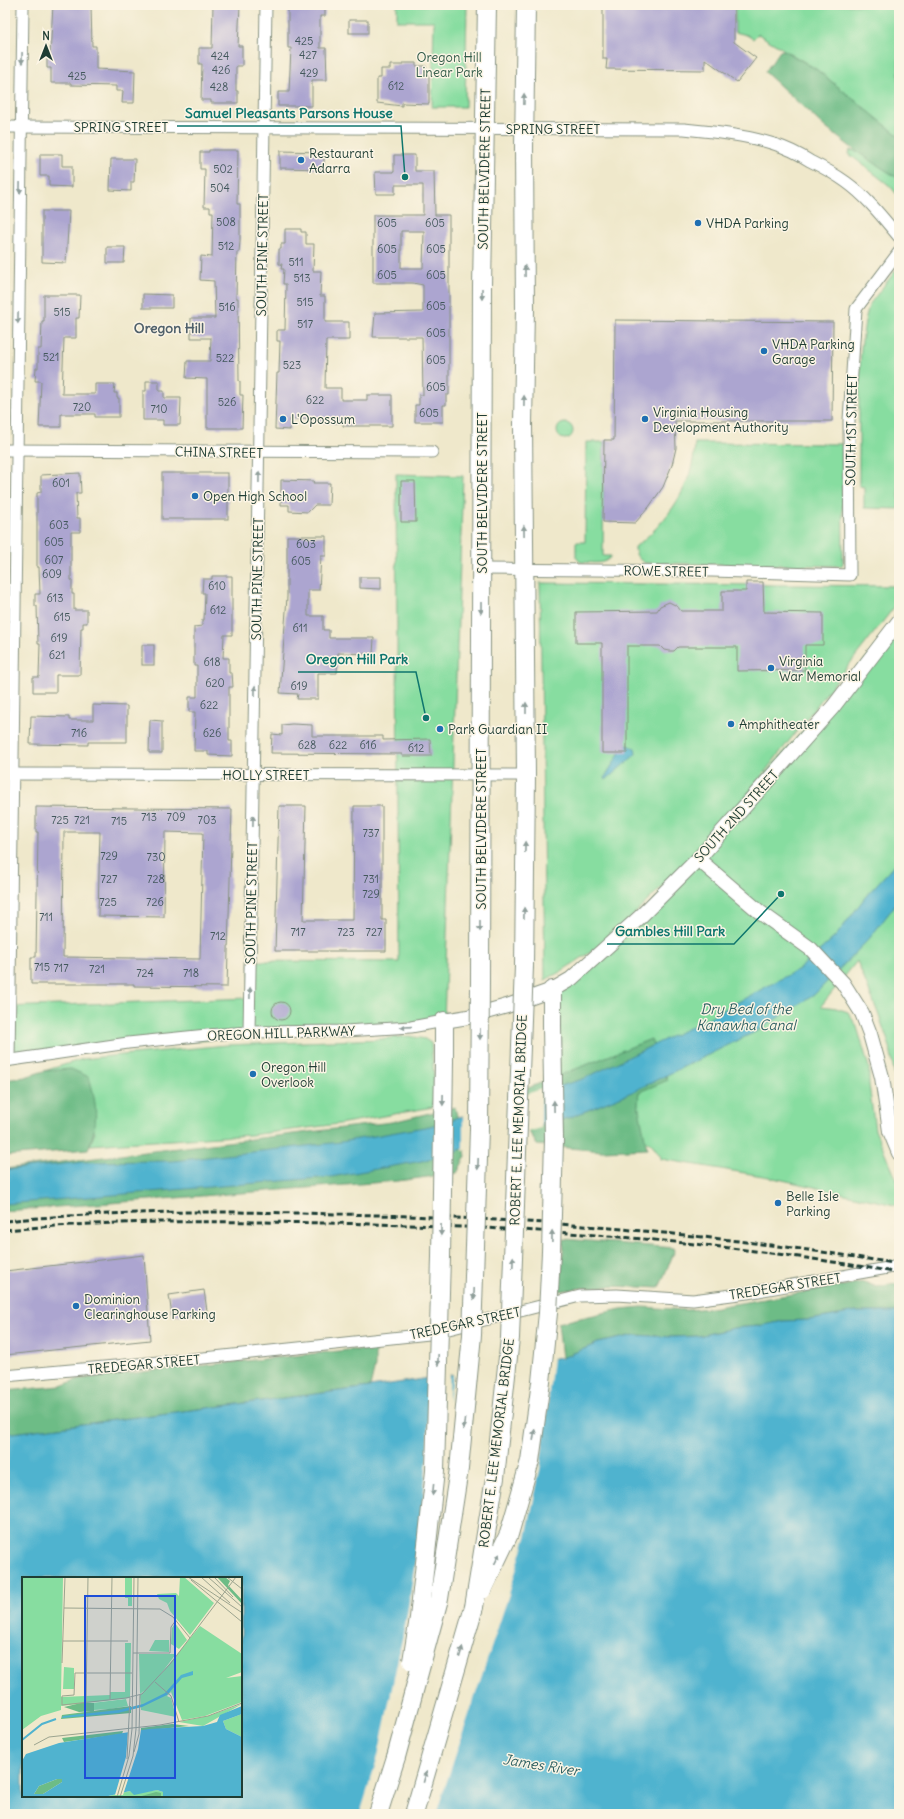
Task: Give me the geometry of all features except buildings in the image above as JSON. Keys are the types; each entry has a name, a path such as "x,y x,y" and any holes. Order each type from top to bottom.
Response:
{"main road":[{"name":"SOUTH BELVIDERE STREET","path":"396,1757 439,1599 460,1462 472,1335 479,1129 484,130 487,5"},
{"path":"526,5 523,424 526,775"},
{"name":"ROBERT E. LEE MEMORIAL BRIDGE","path":"414,1814 474,1607 495,1478 510,1338 524,966 526,775"},
{"path":"474,1607 509,1534 530,1461 546,1329 551,1252 554,1139 552,990"},
{"path":"378,1814 396,1757 419,1618 435,1471 441,1257 444,1021"}],"street":[{"path":"7,1060 9,774 17,450 23,5"},
{"name":"SOUTH PINE STREET","path":"249,1032 266,5"},
{"name":"SPRING STREET","path":"5,127 684,130 719,132 776,144 798,154 848,183 880,213 899,237"},
{"name":"SOUTH 1ST STREET","path":"850,575 849,420 856,309 899,252"},
{"name":"CHINA STREET","path":"5,450 432,452"},
{"name":"ROWE STREET","path":"481,569 712,571 850,575"},
{"name":"SOUTH 2ND STREET","path":"552,990 571,979 640,918 698,859 833,707 899,621"},
{"name":"HOLLY STREET","path":"9,774 254,776 526,775"},
{"path":"698,859 761,913 811,949 844,983 862,1013 870,1034 882,1077 890,1131 899,1153"},
{"name":"OREGON HILL PARKWAY","path":"7,1060 135,1043 249,1032 345,1031 411,1027 468,1017 507,1006 552,990"},
{"name":"TREDEGAR STREET","path":"5,1376 214,1357 429,1334 580,1296 617,1295 693,1300 747,1293 899,1266"}],"green space":[{"name":"Oregon Hill Linear Park","path":"397,5 467,5 465,107 432,107 434,21 397,21"},
{"path":"735,5 899,5 899,136 816,69 758,34 753,39 747,35 735,32"},
{"path":"783,50 816,69 899,136 899,179 856,151 826,128 765,72 780,51"},
{"path":"850,150 856,151 899,178 899,197 890,186 849,154"},
{"path":"896,270 899,275 899,509 864,508 864,487 859,486 859,390 861,348 869,305"},
{"path":"562,423 568,423 573,428 571,437 568,439 562,439 557,434 557,428"},
{"path":"586,442 604,442 603,556 611,556 605,561 597,563 580,562 576,557 576,542 585,542"},
{"path":"695,443 842,444 843,564 841,566 645,563 640,560 636,555 635,547 658,526 677,502 689,474"},
{"path":"396,474 463,476 444,1021 277,1033 9,1060 5,1007 250,998 250,961 399,962"},
{"path":"540,583 899,586 899,601 745,797 696,852 608,941 545,980"},
{"path":"899,621 899,1106 890,1047 857,961 821,1006 836,1008 848,1012 857,1027 869,1067 869,1084 875,1130 899,1185 899,1206 769,1177 661,1159 652,1144 645,1141 554,1139 552,990 640,917"},
{"path":"409,1036 425,1039 431,1043 434,1077 433,1107 339,1124 251,1135 90,1145 95,1132 44,1071 83,1059 101,1057 227,1045 382,1039"},
{"path":"651,1039 668,1080 639,1092 638,1104 647,1149 602,1151 537,1145 508,1096"},
{"path":"71,1069 89,1077 94,1096 96,1113 94,1131 88,1149 5,1156 5,1080 25,1077 44,1071"},
{"path":"455,1107 466,1156 457,1173 398,1181 5,1211 5,1169 392,1122"},
{"path":"564,1239 674,1248 675,1250 659,1288 610,1286 560,1291"},
{"path":"864,1282 877,1287 899,1283 899,1312 856,1312 809,1320 783,1321 759,1326 734,1328 698,1336 672,1337 635,1335 598,1343 562,1358 558,1323 621,1309 642,1307 686,1310 711,1308"},
{"path":"348,1350 375,1350 375,1366 370,1387 5,1434 5,1391 61,1386 78,1379"}],"water":[{"path":"625,744 635,748 636,754 606,780 605,777"},
{"name":"Dry Bed of the Kanawha Canal","path":"899,860 899,900 869,939 814,995 757,1031 632,1092 571,1117 422,1161 331,1177 5,1204 5,1170 84,1162 173,1161 341,1142 430,1126 583,1079 703,1021 799,969 836,936 866,896"},
{"name":"James River","path":"856,1312 899,1312 899,1814 5,1814 5,1434 370,1387 562,1358 598,1343 635,1335 672,1337 698,1336 734,1328 759,1326 783,1321 809,1320"}],"pier":[{"path":"542,1089 541,1128 463,1151 463,1114"},
{"path":"553,1358 540,1470 526,1537 509,1594 436,1814 360,1814 378,1756 407,1615 421,1525 427,1460 430,1376 450,1373 449,1402 453,1373"}],"railway":[{"path":"5,1221 47,1217 172,1212 254,1212 479,1219 549,1223 690,1236 829,1253 899,1264"},
{"path":"5,1230 85,1224 205,1222 325,1223 469,1227 613,1236 685,1243 757,1251 899,1273"}],"place":[{"name":"Restaurant Adarra","path":"301,160"},
{"name":"Samuel Pleasants Parsons House","path":"405,177"},
{"name":"VHDA Parking","path":"698,223"},
{"name":"VHDA Parking Garage","path":"764,351"},
{"name":"L'Opossum","path":"283,419"},
{"name":"Virginia Housing Development Authority","path":"645,419"},
{"name":"Open High School","path":"195,496"},
{"name":"Virginia War Memorial","path":"771,668"},
{"name":"Oregon Hill Park","path":"426,718"},
{"name":"Amphitheater","path":"731,724"},
{"name":"Park Guardian II","path":"440,729"},
{"name":"Gambles Hill Park","path":"781,894"},
{"name":"Oregon Hill Overlook","path":"253,1074"},
{"name":"Belle Isle Parking","path":"778,1203"},
{"name":"Dominion Clearinghouse Parking","path":"76,1306"}],"district":[{"name":"Oregon Hill","path":"169,328"}]}
